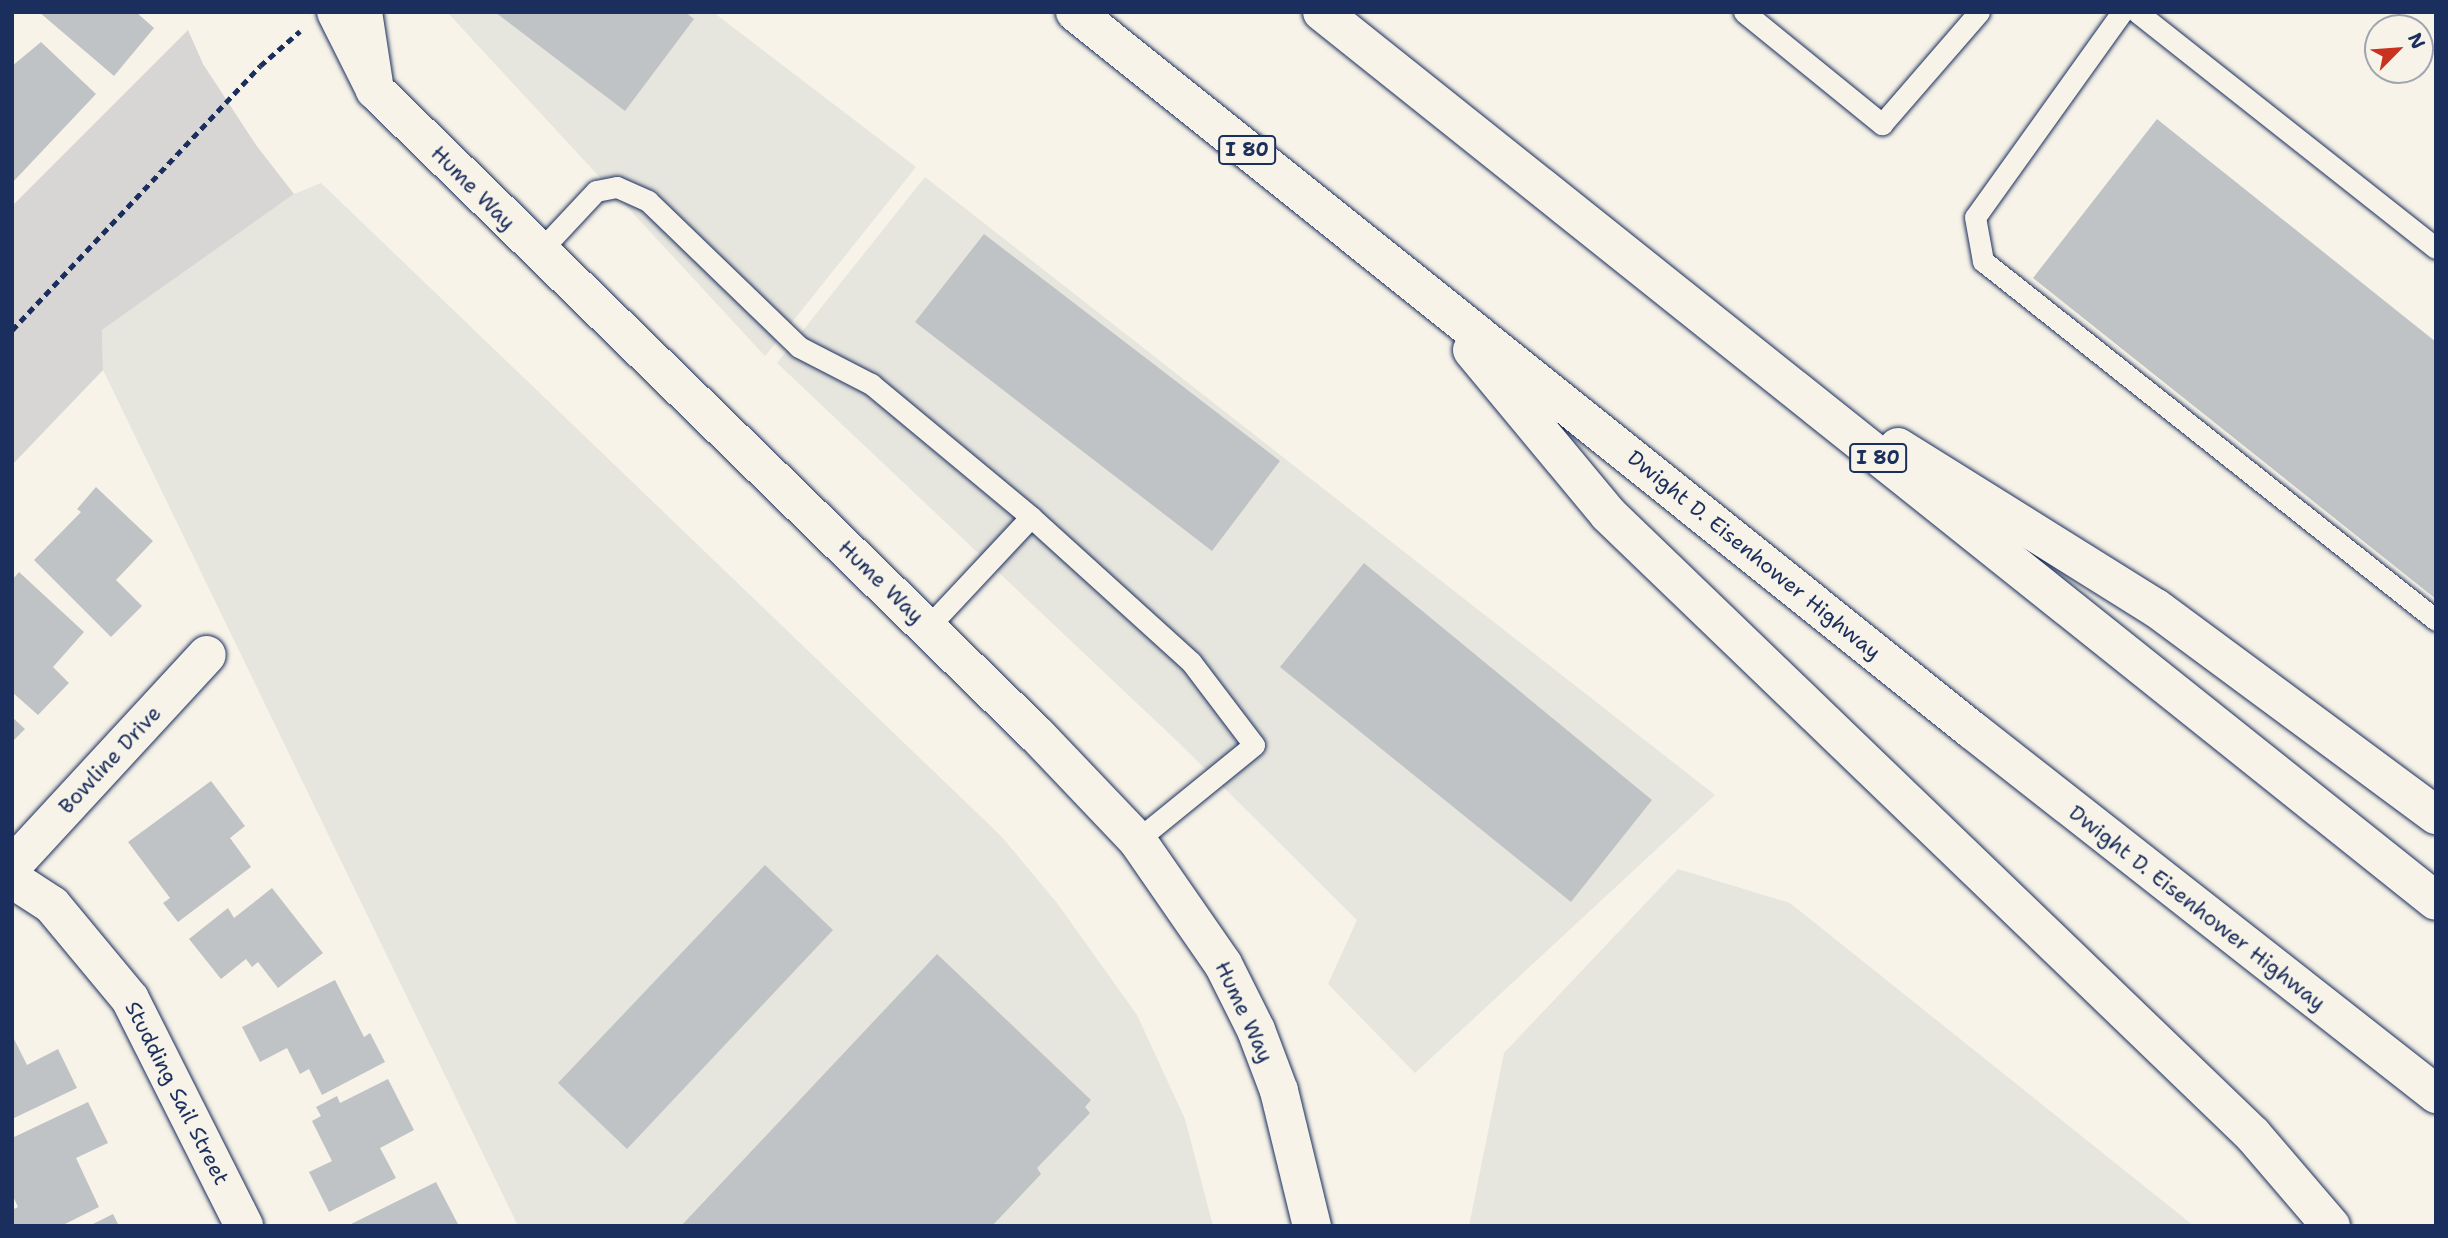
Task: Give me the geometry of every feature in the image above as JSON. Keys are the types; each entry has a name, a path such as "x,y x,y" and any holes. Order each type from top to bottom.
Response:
{"main road":[{"path":"363,12 375,90"},
{"name":"Dwight D. Eisenhower Highway","path":"1075,12 2436,1094"},
{"name":"I 80","path":"1322,12 2436,901"},
{"name":"Hume Way","path":"324,17 375,90 538,253 927,628 1137,840 1223,964 1255,1030 1279,1091 1312,1226"},
{"path":"1419,287 1608,514 2253,1135 2331,1226"},
{"path":"1757,360 2156,608 2436,815"},
{"name":"Bowline Drive","path":"12,866 207,655"},
{"name":"Studding Sail Street","path":"12,879 52,905 130,999 244,1226"}],"lane":[{"path":"1744,12 1882,124 1979,12"},
{"path":"2122,12 1975,217 1983,261 2436,620"},
{"path":"2137,12 2436,248"},
{"path":"538,253 596,191 617,187 648,201 799,347 871,384 1031,517 1191,662 1254,745 1137,840"},
{"path":"927,628 1031,517"}],"path":[{"path":"12,330 260,66 324,17"}],"shaded area":[{"path":"447,12 713,12 916,167 765,356"},
{"path":"188,30 203,64 256,145 294,194 102,330 103,370 12,465 12,206"},
{"path":"925,177 1715,795 1415,1073 1328,984 1357,920 1178,742 777,363"},
{"path":"321,183 1001,836 1057,903 1137,1015 1185,1119 1213,1226 518,1226 103,370 102,330 294,194"},
{"path":"1678,869 1790,903 2194,1226 1469,1226 1504,1053"}],"building":[{"path":"39,12 136,12 154,28 114,76"},
{"path":"495,12 685,12 694,19 625,111"},
{"path":"41,42 96,94 12,183 12,66"},
{"path":"2157,119 2436,342 2436,599 2033,278"},
{"path":"984,234 1280,461 1212,551 915,322"},
{"path":"96,487 153,541 116,580 142,606 111,637 34,560 81,512 77,509"},
{"path":"1364,563 1652,800 1571,902 1280,667"},
{"path":"19,572 84,632 53,667 69,683 38,715 12,692 12,580"},
{"path":"12,717 25,729 12,742"},
{"path":"211,781 245,826 230,838 251,867 178,922 163,903 170,898 128,842"},
{"path":"765,865 833,930 627,1149 558,1083"},
{"path":"272,888 323,953 278,988 258,962 252,967 246,959 221,979 189,939 228,908 234,918"},
{"path":"937,954 1091,1100 1085,1107 1090,1113 1037,1168 1041,1174 992,1226 681,1226"},
{"path":"335,980 364,1037 370,1033 385,1062 322,1095 309,1069 300,1074 287,1048 260,1062 242,1027"},
{"path":"12,1035 27,1065 58,1049 77,1088 12,1119"},
{"path":"388,1079 414,1130 380,1148 396,1178 329,1212 309,1172 332,1161 312,1121 321,1116 316,1107 337,1096 340,1103"},
{"path":"88,1102 108,1143 76,1158 99,1207 61,1226 12,1226 12,1210 18,1207 12,1194 12,1138"},
{"path":"436,1182 459,1226 347,1226"},
{"path":"113,1214 119,1226 89,1226"}]}
